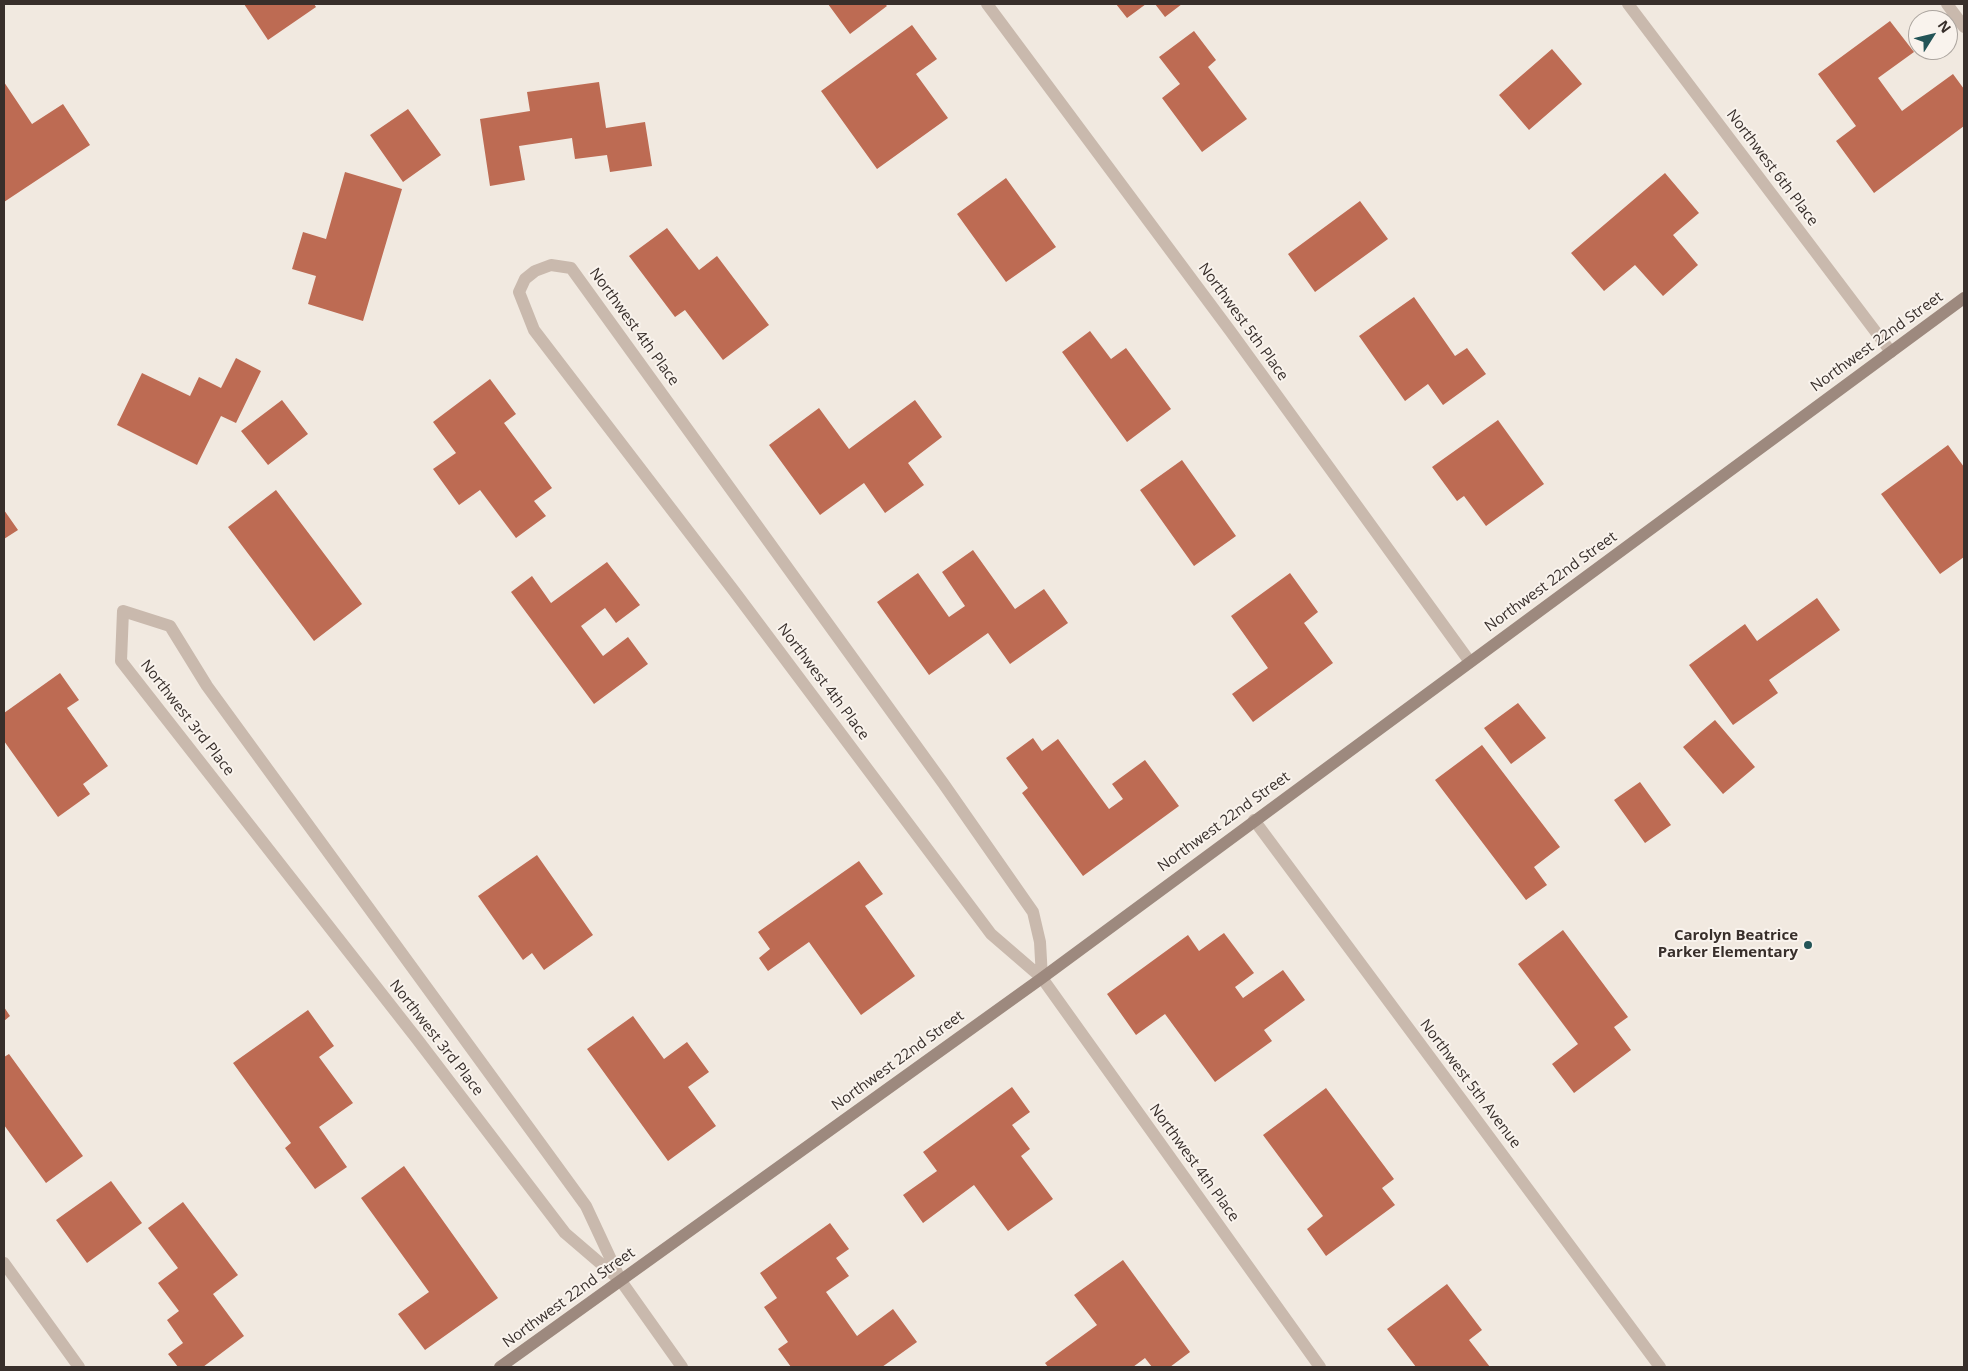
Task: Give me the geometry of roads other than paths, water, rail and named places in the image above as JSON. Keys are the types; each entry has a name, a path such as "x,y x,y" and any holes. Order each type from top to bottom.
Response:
{"street":[{"name":"Northwest 5th Place","path":"988,4 1225,324 1470,662"},
{"name":"Northwest 6th Place","path":"1628,4 1891,352"},
{"path":"1947,4 1964,27"},
{"name":"Northwest 4th Place","path":"1042,978 1040,942 1033,912 943,782 571,268 550,265 536,271 525,279 519,292 534,330 734,591 991,934 1042,978 1320,1367"},
{"name":"Northwest 22nd Street","path":"500,1367 1042,978 1964,298"},
{"name":"Northwest 3rd Place","path":"621,1281 565,1233 417,1039 121,661 123,611 170,626 212,694 586,1206 621,1281 682,1367"},
{"name":"Northwest 5th Avenue","path":"1254,820 1660,1367"},
{"path":"4,1263 79,1367"}],"place":[{"name":"Carolyn Beatrice Parker Elementary","path":"1808,945"}]}
